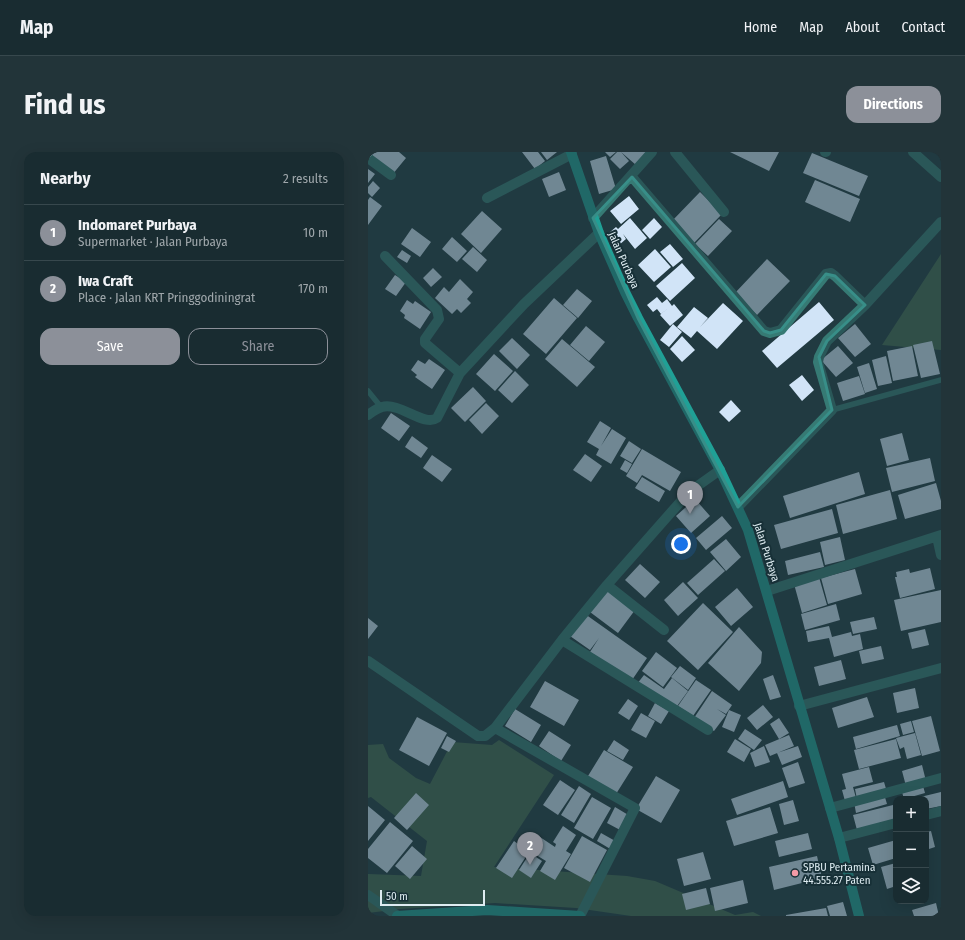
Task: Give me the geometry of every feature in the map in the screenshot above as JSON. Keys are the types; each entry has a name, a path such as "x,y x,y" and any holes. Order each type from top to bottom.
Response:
{"main road":[{"name":"Jalan Purbaya","path":"571,153 599,233 638,318 720,470 748,530 839,838 859,916"},
{"path":"397,916 487,910 580,916"}],"street":[{"path":"593,218 632,177 652,152"},
{"path":"675,152 724,212"},
{"path":"913,152 941,178"},
{"path":"486,198 571,153"},
{"path":"368,158 391,176"},
{"path":"632,177 764,331 770,334 781,330 826,274 831,273 836,276 865,305"},
{"path":"738,507 832,410 818,362 819,356 826,341 865,305 941,222"},
{"path":"368,415 382,406 390,406 404,410 422,419 434,420 437,418 460,373 524,304 599,233"},
{"path":"385,256 437,310 439,319 425,339 425,343 460,373"},
{"path":"368,661 478,736 485,736 495,728 562,640 607,585 689,492 720,470"},
{"path":"767,591 939,536 941,555"},
{"path":"607,585 664,630"},
{"path":"562,640 708,730"},
{"path":"799,706 941,668"},
{"path":"495,728 635,808 580,916"},
{"path":"830,808 941,778"},
{"path":"929,814 941,811"},
{"path":"839,838 893,824"},
{"path":"368,895 397,916"}],"lane":[{"path":"832,410 941,380"},
{"path":"368,392 382,406"}],"highlighted area":[{"path":"632,177 764,331 770,333 781,330 826,274 835,276 865,305 827,341 819,357 832,410 738,507 638,318 593,218"}],"green space":[{"path":"941,254 941,350 882,345"},
{"path":"499,740 554,775 494,867 627,876 655,881 735,915 753,912 761,916 631,916 576,908 495,903 400,909 368,913 368,874 421,876 427,841 371,797 368,798 368,745 383,744 389,758 416,778 430,784 452,742 492,745"}],"building":[{"path":"368,152 399,152 406,158 392,175 368,155"},
{"path":"522,152 538,152 545,161 535,169"},
{"path":"541,152 557,152 547,160"},
{"path":"605,152 616,152 610,157"},
{"path":"617,152 621,152 629,161 620,169 610,159"},
{"path":"621,152 647,152 636,165"},
{"path":"730,152 779,152 769,171"},
{"path":"812,153 868,176 859,196 803,173"},
{"path":"606,156 616,189 599,194 590,161"},
{"path":"368,169 375,174 368,183"},
{"path":"559,172 566,190 549,197 542,179"},
{"path":"815,180 860,199 850,222 805,202"},
{"path":"373,181 380,188 372,197 368,193 368,187"},
{"path":"700,192 722,214 694,243 672,221"},
{"path":"629,196 639,209 621,224 610,211"},
{"path":"370,197 382,206 368,225 368,200"},
{"path":"482,211 502,229 481,253 461,234"},
{"path":"630,218 647,238 635,249 623,234 626,239 619,245 609,233 616,227 618,229"},
{"path":"654,218 662,227 650,239 642,230"},
{"path":"719,219 732,231 708,256 695,244"},
{"path":"412,228 431,242 420,257 401,244"},
{"path":"452,237 467,251 457,262 442,249"},
{"path":"670,244 683,259 673,267 660,252"},
{"path":"473,247 487,260 477,272 462,259"},
{"path":"655,249 671,267 654,282 638,265"},
{"path":"402,250 411,256 407,263 397,257"},
{"path":"767,259 790,281 757,315 735,293"},
{"path":"682,263 695,278 670,301 656,286"},
{"path":"433,268 442,277 431,287 423,278"},
{"path":"395,275 406,282 396,296 385,289"},
{"path":"460,279 473,292 467,299 471,303 461,313 457,309 452,314 435,298 444,287 449,292"},
{"path":"577,289 592,301 578,318 563,305"},
{"path":"657,297 662,303 667,299 672,306 674,304 683,315 670,326 660,315 669,307 661,314 657,309 653,312 647,305"},
{"path":"554,298 577,318 546,354 523,334"},
{"path":"407,300 413,304 415,301 431,312 420,329 404,318 405,315 400,311"},
{"path":"819,302 834,320 777,368 762,351"},
{"path":"723,303 743,321 717,349 697,331 691,338 677,327 694,307 708,318 700,327"},
{"path":"673,324 682,332 669,347 660,340"},
{"path":"855,324 871,344 855,357 838,338"},
{"path":"586,326 605,342 589,361 570,345"},
{"path":"682,336 695,350 682,362 670,349"},
{"path":"512,338 530,355 517,369 499,351"},
{"path":"562,339 595,367 577,387 545,359"},
{"path":"932,341 940,374 921,378 913,345"},
{"path":"838,346 853,363 836,377 821,360"},
{"path":"912,346 918,376 893,381 887,351"},
{"path":"494,354 513,371 495,391 476,374"},
{"path":"886,356 892,383 878,386 872,360"},
{"path":"429,359 445,370 432,389 415,377 417,375 411,370 418,360 425,364"},
{"path":"869,363 877,389 865,393 857,367"},
{"path":"515,371 529,385 512,403 498,390"},
{"path":"802,375 814,390 802,401 789,385"},
{"path":"859,376 865,394 843,401 837,383"},
{"path":"473,387 486,401 465,422 451,408"},
{"path":"731,400 741,411 729,422 719,412"},
{"path":"486,403 499,416 482,434 469,420"},
{"path":"391,413 410,426 399,441 381,428"},
{"path":"600,421 611,428 601,446 612,429 626,438 611,464 596,455 599,449 587,442"},
{"path":"902,433 909,460 887,466 880,439"},
{"path":"412,436 428,448 421,458 405,447"},
{"path":"629,441 641,449 632,463 620,456"},
{"path":"642,449 681,472 670,491 642,475 637,483 626,476"},
{"path":"585,454 602,466 591,482 573,470"},
{"path":"432,455 452,469 442,482 423,468"},
{"path":"930,458 935,481 892,492 886,468"},
{"path":"625,460 632,464 627,473 620,469"},
{"path":"859,472 865,494 790,518 783,496"},
{"path":"642,477 665,491 659,502 635,488"},
{"path":"936,483 941,501 941,509 905,519 898,495"},
{"path":"890,490 897,519 843,534 836,505"},
{"path":"695,499 710,516 691,533 676,516"},
{"path":"832,509 838,533 781,549 774,525"},
{"path":"722,516 732,528 706,550 696,538"},
{"path":"840,537 845,560 825,565 820,542"},
{"path":"726,539 741,557 726,571 710,552"},
{"path":"820,552 824,567 788,575 785,561"},
{"path":"714,559 725,571 698,595 687,583"},
{"path":"640,564 660,582 645,598 625,580"},
{"path":"930,568 935,589 900,598 895,577 897,577 896,572 909,569 910,573"},
{"path":"855,569 862,594 828,604 821,578"},
{"path":"819,577 827,605 802,613 794,584"},
{"path":"683,582 698,598 678,616 664,600"},
{"path":"737,588 753,607 731,626 715,607"},
{"path":"607,589 635,610 618,633 590,612"},
{"path":"941,590 941,622 901,631 894,600"},
{"path":"703,603 733,632 698,670 667,641"},
{"path":"836,604 840,620 805,630 801,614"},
{"path":"585,614 647,658 632,680 590,652 599,638 590,650 570,636"},
{"path":"874,617 877,629 853,634 850,622"},
{"path":"368,618 378,626 368,639"},
{"path":"829,626 832,637 851,632 852,636 860,634 863,649 834,657 829,638 808,642 806,631"},
{"path":"739,627 762,652 761,663 739,691 708,663"},
{"path":"925,629 929,645 912,649 908,633"},
{"path":"881,646 884,659 862,664 859,651"},
{"path":"656,652 677,668 663,687 642,671"},
{"path":"841,660 846,679 819,686 814,667"},
{"path":"680,666 696,678 688,690 671,677"},
{"path":"644,675 664,689 672,678 688,691 675,709 637,684"},
{"path":"773,675 781,697 770,700 763,679"},
{"path":"696,680 711,690 693,716 678,706"},
{"path":"545,681 579,700 564,726 530,707"},
{"path":"915,688 919,708 897,713 893,693"},
{"path":"712,691 732,705 726,714 717,709 726,715 714,731 694,718"},
{"path":"867,697 874,717 838,728 832,708"},
{"path":"628,699 638,706 629,720 618,713"},
{"path":"655,703 669,711 661,724 648,716"},
{"path":"763,705 773,717 757,730 747,718"},
{"path":"515,709 541,725 531,742 505,726"},
{"path":"729,710 741,715 734,732 722,727"},
{"path":"641,713 655,721 646,738 631,730"},
{"path":"931,716 940,751 922,756 912,721"},
{"path":"417,717 447,733 429,766 399,750"},
{"path":"779,718 789,733 779,739 770,724"},
{"path":"911,721 914,732 903,735 900,724"},
{"path":"897,725 900,736 856,749 853,737"},
{"path":"745,729 762,740 754,750 738,739"},
{"path":"549,731 571,745 561,761 539,746"},
{"path":"915,733 921,755 907,759 904,747 900,749 896,738"},
{"path":"789,735 794,746 770,756 765,745"},
{"path":"447,736 456,741 449,752 441,748"},
{"path":"735,739 751,749 744,762 727,752"},
{"path":"896,739 901,758 859,769 854,750"},
{"path":"614,740 629,750 623,760 607,751"},
{"path":"764,746 770,762 755,767 750,753"},
{"path":"798,746 802,757 782,765 777,753"},
{"path":"604,750 633,767 616,794 588,776"},
{"path":"798,762 805,783 789,788 782,768"},
{"path":"922,765 926,781 906,786 902,771"},
{"path":"869,767 873,782 853,787 856,798 845,801 842,790 846,789 842,774"},
{"path":"656,776 680,790 661,823 636,809"},
{"path":"560,780 575,790 558,815 543,805"},
{"path":"783,781 788,797 737,815 731,799"},
{"path":"884,782 887,792 857,799 855,789"},
{"path":"579,786 591,794 574,823 561,815"},
{"path":"923,786 925,793 914,796 903,796 902,792"},
{"path":"941,792 941,806 929,808 929,796 924,796"},
{"path":"416,793 429,805 407,830 394,818"},
{"path":"884,794 887,804 856,813 854,802"},
{"path":"592,797 611,808 593,839 574,828"},
{"path":"793,800 799,821 784,825 779,804"},
{"path":"893,805 893,820 857,830 853,815"},
{"path":"368,806 385,820 368,841"},
{"path":"615,807 630,816 622,831 607,823"},
{"path":"770,807 778,833 734,846 726,821"},
{"path":"390,822 413,841 387,873 368,858 368,849"},
{"path":"563,826 576,835 566,851 571,854 555,880 540,871 546,861 528,850 537,835 555,847 556,844 553,842"},
{"path":"931,831 935,847 929,849 929,832"},
{"path":"601,833 617,842 612,850 597,841"},
{"path":"808,833 812,849 779,857 775,841"},
{"path":"582,836 607,850 590,882 564,868"},
{"path":"514,841 529,852 512,878 496,868"},
{"path":"893,841 893,859 873,865 868,848"},
{"path":"412,846 427,859 410,879 395,866"},
{"path":"703,852 711,879 684,886 677,859"},
{"path":"530,853 542,861 531,878 519,870"},
{"name":"SPBU Pertamina 44.555.27 Paten","path":"817,856 822,878 774,890 769,867"},
{"path":"893,864 893,887 887,889 881,867"},
{"path":"743,880 748,903 715,911 710,888"},
{"path":"706,888 710,904 686,910 682,894"},
{"path":"843,902 847,916 830,916 827,906"},
{"path":"936,903 939,916 914,916 912,910"},
{"path":"826,908 828,916 786,916 786,915"}],"place":[{"name":"Indomaret Purbaya","path":"690,514"},
{"name":"Iwa Craft","path":"530,865"},
{"name":"SPBU Pertamina 44.555.27 Paten","path":"795,873"}]}
